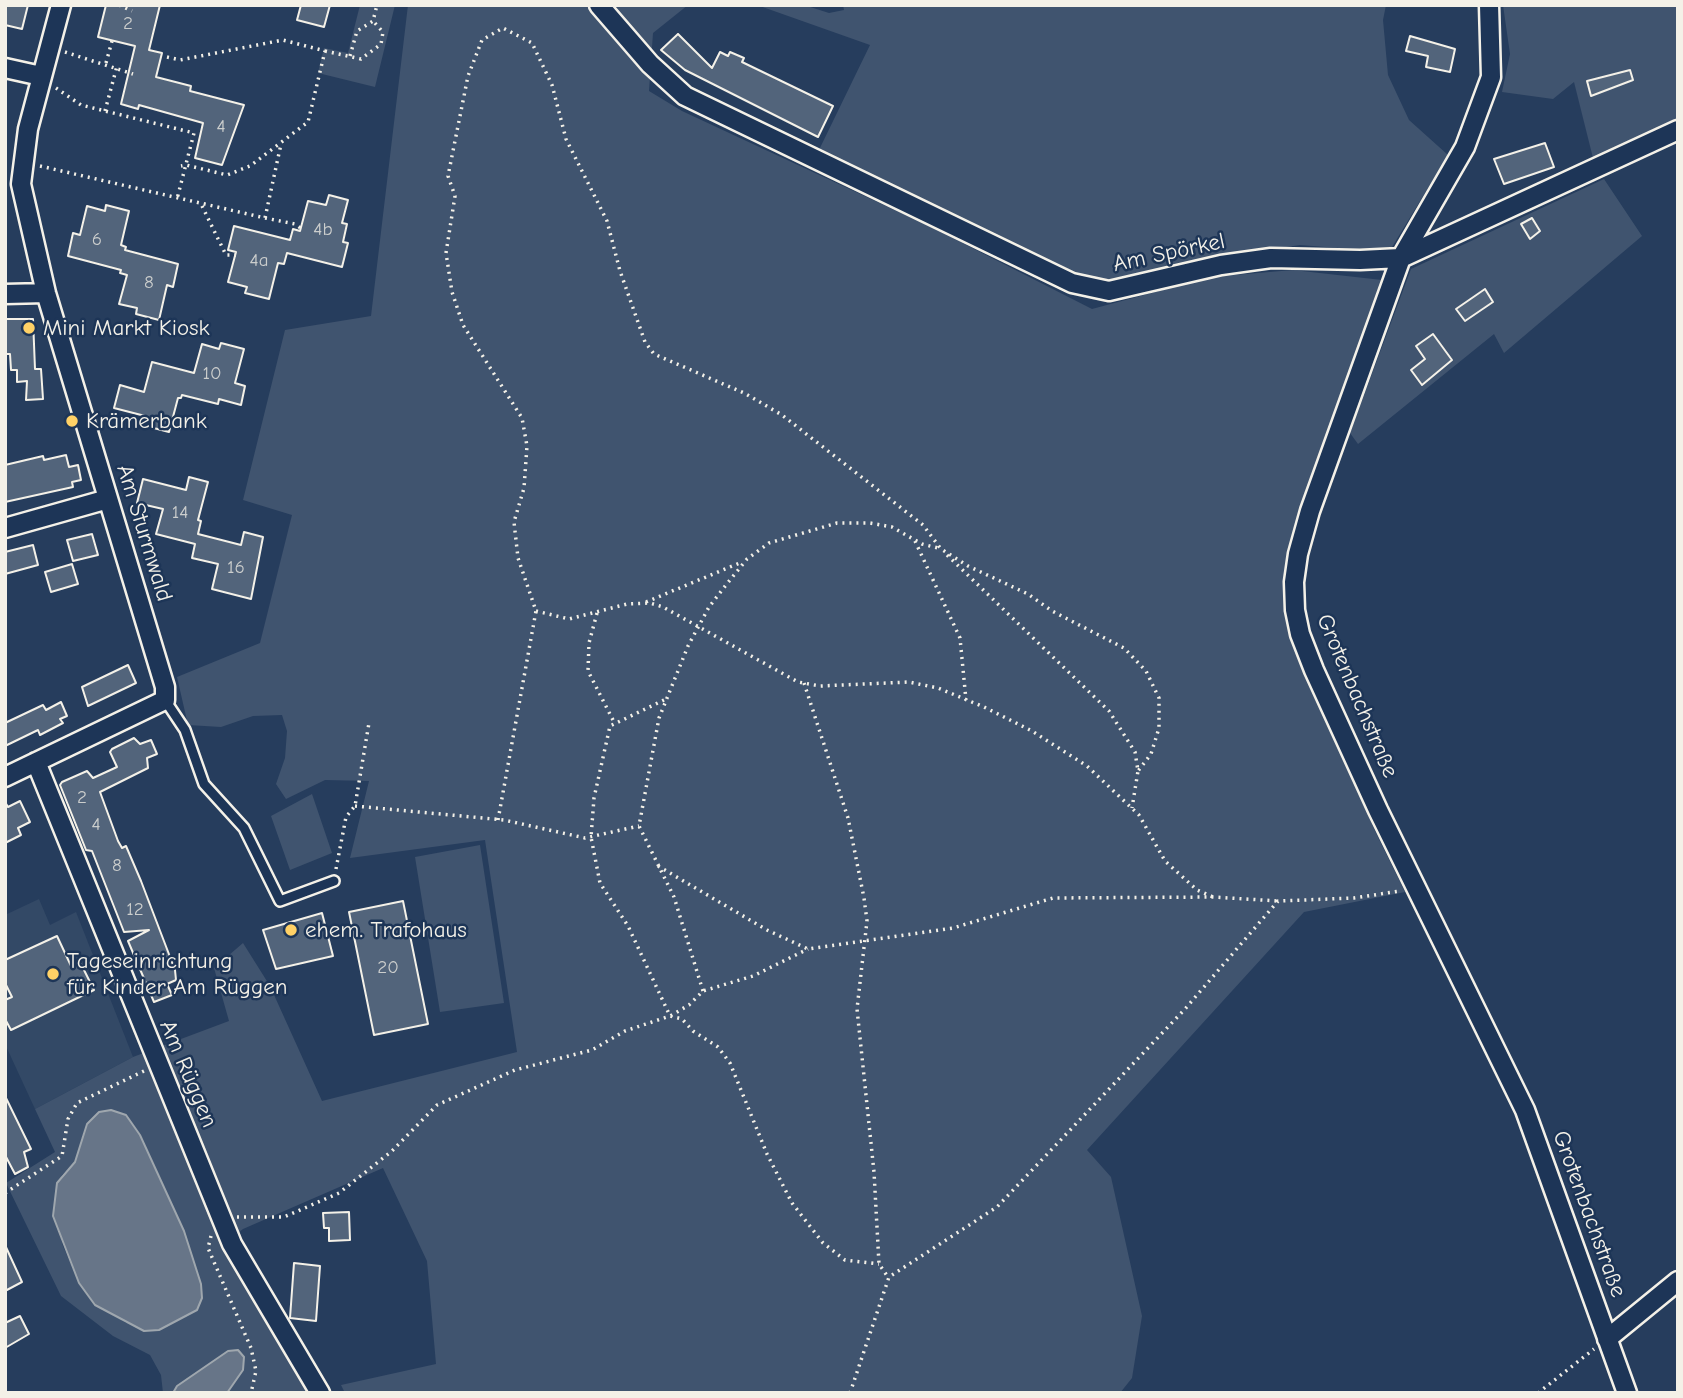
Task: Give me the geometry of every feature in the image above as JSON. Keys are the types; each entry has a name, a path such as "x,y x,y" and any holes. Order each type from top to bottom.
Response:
{"street":[{"name":"Am Sturmwald","path":"61,5 41,76 22,162 23,195 46,293 165,687 165,700"},
{"name":"Am Spörkel","path":"599,5 650,64 685,96 1072,283 1109,291 1221,265 1271,258 1401,258 1678,131"},
{"name":"Grotenbachstraße","path":"1489,5 1490,77 1465,147 1401,258 1310,511 1294,582 1300,634 1314,670 1525,1111 1627,1393"},
{"path":"5,68 41,76"},
{"path":"5,294 46,293"},
{"path":"5,528 108,499"},
{"path":"5,777 165,700"},
{"name":"Am Rüggen","path":"36,762 232,1244 320,1393"},
{"path":"1607,1339 1678,1281"}],"lane":[{"path":"165,700 185,730 204,784 244,828 280,901 334,881"}],"path":[{"path":"119,5 132,11"},
{"path":"350,57 356,31 373,21 377,5"},
{"path":"167,57 180,60 283,40 361,59 381,44 383,32 373,21"},
{"path":"498,820 536,611 518,558 514,522 524,488 527,446 522,418 463,325 452,292 446,253 456,196 449,176 468,76 481,40 503,28 532,43 552,85 566,139 607,221 620,271 645,342 654,354 733,388 782,415 923,525 941,549 1109,711 1135,752 1138,771 1132,807"},
{"path":"106,63 112,41"},
{"path":"49,48 117,66 133,74"},
{"path":"183,166 226,176 250,166 308,122 326,51"},
{"path":"105,111 117,66"},
{"path":"41,76 81,105 194,133 183,166 177,200"},
{"path":"265,218 282,142"},
{"path":"22,162 202,206 295,224 302,229"},
{"path":"202,206 226,255 236,255"},
{"path":"536,611 569,619 643,603 676,587 729,570 769,543 837,523 892,527 915,541 941,549 968,566 1028,594 1052,611 1125,648 1146,671 1159,698 1159,727 1151,754 1138,771"},
{"path":"915,541 960,638 966,700"},
{"path":"703,991 674,897 639,826 664,701 709,607 747,559"},
{"path":"643,603 663,607 798,682 846,685 909,682 966,700 1032,731 1087,766 1132,807 1165,861 1197,890 1213,897"},
{"path":"597,612 589,643 588,671 614,722"},
{"path":"804,683 834,766 851,830 864,898 866,939 857,1009 874,1172 879,1264 889,1278"},
{"path":"664,701 614,722 608,733 594,798 591,836 600,883 628,926 670,1016"},
{"path":"334,881 346,817 355,806 369,723"},
{"path":"355,806 498,820 584,838 639,826"},
{"path":"657,865 767,930 808,949"},
{"path":"251,1393 256,1371 251,1348 208,1248 210,1238 223,1218 284,1217 339,1192 392,1151 437,1105 515,1070 592,1050 625,1031 670,1016 689,1005 703,991 752,976 808,949 953,928 1053,898 1213,897 1279,901 1354,898 1417,888"},
{"path":"850,1393 889,1278 997,1207 1185,1009 1279,901"},
{"path":"670,1016 682,1019 693,1031 718,1046 730,1063 767,1154 786,1190 823,1243 845,1260 879,1264"},
{"path":"5,1193 62,1156 70,1114 81,1100 159,1065"},
{"path":"1538,1393 1607,1339"}],"shaded area":[{"path":"360,5 395,5 375,87 318,73 324,48 348,53"},
{"path":"408,5 688,5 653,33 649,91 682,111 931,227 1092,309 1211,277 1293,270 1382,280 1291,547 1285,612 1374,829 1405,892 1304,912 1087,1150 1111,1177 1142,1316 1132,1378 1120,1393 345,1393 341,1385 436,1364 427,1261 383,1168 243,1229 222,1245 308,1393 163,1393 161,1375 150,1355 113,1336 61,1296 6,1183 55,1152 35,1109 133,1057 229,1021 214,968 243,943 270,986 322,1101 517,1052 485,840 350,858 369,781 325,780 286,799 276,784 285,758 287,731 282,715 253,716 221,727 188,725 177,677 260,643 292,515 243,500 285,330 371,316","holes":["111,1110 126,1115 141,1135 184,1231 202,1292 126,1323 95,1304 79,1283 63,1246 53,1209 62,1175 75,1162 86,1124"]},
{"path":"757,5 804,5 829,13 844,10 843,5 1386,5 1383,20 1388,75 1409,120 1448,155 1389,252 1300,245 1213,258 1116,283 1083,276 818,152 870,45"},
{"path":"1503,5 1678,5 1678,123 1594,162 1574,82 1553,99 1502,92 1510,54"},
{"path":"1604,179 1642,236 1504,353 1494,334 1358,444 1350,433 1411,269"},
{"path":"312,794 332,853 290,870 271,816"},
{"path":"480,845 504,1003 440,1012 415,857"},
{"name":"Tageseinrichtung für Kinder Am Rüggen","path":"39,899 50,925 76,912 133,1057 35,1109 5,1044 5,915"},
{"path":"111,1110 126,1115 140,1135 184,1231 201,1284 202,1298 197,1310 159,1330 144,1331 95,1305 79,1283 53,1216 57,1183 75,1162 87,1124 99,1112"},
{"path":"238,1350 244,1357 243,1370 227,1393 173,1393 177,1386 228,1351"}],"building":[{"path":"5,5 28,5 22,29 5,25"},
{"path":"106,5 160,5 149,50 162,53 156,77 191,86 190,91 244,105 222,165 195,158 203,123 139,105 138,109 121,104 135,46 98,37"},
{"path":"301,5 330,5 324,27 297,20"},
{"path":"678,34 712,68 720,52 728,56 730,52 744,58 742,62 833,106 818,137 685,70 661,50"},
{"path":"1410,36 1455,49 1450,72 1426,67 1428,56 1406,51"},
{"path":"1630,70 1633,80 1591,96 1587,81"},
{"path":"1545,143 1554,167 1504,184 1494,159"},
{"path":"329,195 348,200 342,223 347,224 343,242 348,243 342,267 287,253 284,264 278,263 269,299 245,293 247,287 228,282 236,252 228,250 234,226 290,240 293,229 300,231 308,201 326,205"},
{"path":"106,205 129,211 121,245 126,247 125,250 178,264 173,287 167,285 159,320 136,314 137,308 119,304 127,275 120,273 121,270 68,256 73,233 80,235 87,206 105,211"},
{"path":"1532,218 1540,231 1530,239 1521,224"},
{"path":"1485,289 1493,302 1465,321 1456,309"},
{"path":"5,319 33,319 35,369 41,369 43,399 26,400 27,381 17,382 17,370 11,370 10,354 5,354"},
{"path":"1433,334 1452,360 1422,385 1411,370 1425,359 1416,346"},
{"path":"221,343 244,349 235,383 245,386 241,405 219,399 218,404 182,395 178,398 169,432 146,426 149,417 114,408 120,385 144,392 152,362 194,373 202,344 219,349"},
{"path":"66,455 69,467 78,465 81,480 72,482 73,487 5,502 5,465 43,456 44,460"},
{"path":"189,477 208,482 198,520 201,521 198,534 241,545 244,532 263,537 251,599 212,589 218,564 192,558 195,544 156,534 163,509 137,503 143,479 186,490"},
{"path":"92,534 98,555 73,561 67,540"},
{"path":"33,545 38,565 5,574 5,552"},
{"path":"72,564 78,584 51,592 45,572"},
{"path":"128,665 136,683 88,706 82,687"},
{"path":"61,702 67,716 60,719 63,723 40,735 38,730 5,746 5,723 43,705 46,710"},
{"path":"134,738 140,744 151,740 157,754 147,758 148,768 100,792 118,841 122,848 126,846 141,881 175,970 176,980 167,984 172,995 154,1002 128,941 149,930 124,932 92,851 86,850 60,785 87,771 93,778 117,767 110,752"},
{"path":"20,801 30,822 18,828 21,835 5,843 5,802 8,807"},
{"path":"403,901 428,1024 374,1035 349,912"},
{"path":"322,913 333,956 276,969 263,930"},
{"path":"57,936 72,968 81,964 94,990 11,1030 5,1019 5,1000 12,997 5,983 5,960"},
{"path":"5,1096 31,1149 24,1152 28,1167 15,1174 5,1155"},
{"path":"349,1212 350,1240 329,1241 329,1228 324,1228 323,1213"},
{"path":"5,1245 22,1282 5,1291"},
{"path":"294,1263 320,1266 316,1321 290,1318"},
{"path":"20,1316 29,1334 5,1348 5,1323"}],"place":[{"name":"Mini Markt Kiosk","path":"29,328"},
{"name":"Krämerbank","path":"72,421"},
{"name":"ehem. Trafohaus","path":"291,930"},
{"name":"Tageseinrichtung für Kinder Am Rüggen","path":"53,974"}]}
